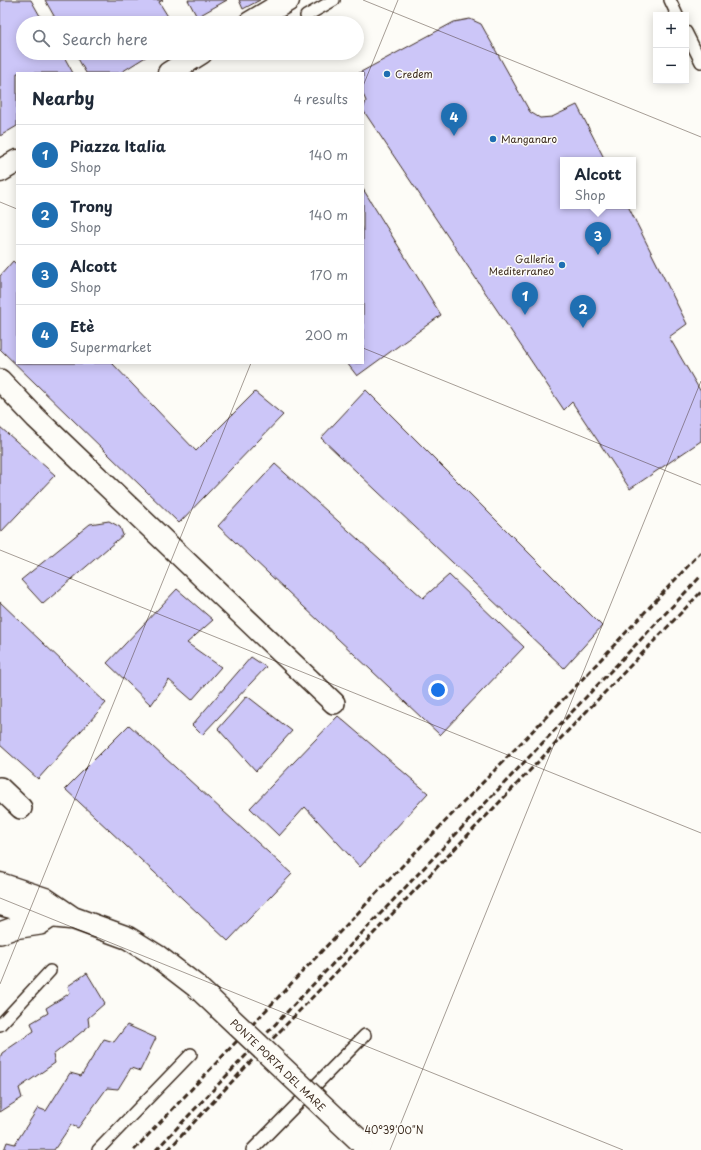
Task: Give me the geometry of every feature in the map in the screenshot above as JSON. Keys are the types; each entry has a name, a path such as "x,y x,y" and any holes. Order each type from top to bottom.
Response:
{"main road":[{"path":"262,16 288,0"},
{"path":"170,72 189,60"},
{"path":"0,171 16,162"},
{"path":"0,884 45,899 74,918"},
{"path":"0,904 40,915 74,918"},
{"name":"PONTE PORTA DEL MARE","path":"74,918 128,938 157,956 196,986 364,1146"}],"street":[{"path":"2,386 334,704"},
{"path":"0,788 21,808"},
{"path":"0,933 14,928 40,924 52,916"}],"lane":[{"path":"306,16 334,0"},
{"path":"670,0 676,12"},
{"path":"689,38 701,62"},
{"path":"0,1025 50,971"},
{"path":"252,1150 365,1035"},
{"path":"98,1150 191,1054"}],"building":[{"path":"0,0 31,0 40,16 16,16 16,60 66,60 72,72 16,72 16,127 0,136"},
{"path":"45,0 163,0 159,2 168,16 54,16"},
{"path":"188,0 227,0 199,16 196,16"},
{"path":"239,0 260,0 243,9"},
{"name":"Galleria Mediterraneo","path":"470,19 481,24 530,112 540,118 552,117 577,105 603,157 560,157 560,209 630,209 687,324 669,337 701,392 701,441 630,489 572,402 564,410 364,111 366,101 364,96 364,72 361,72 454,22"},
{"path":"79,60 141,60 122,72 85,72"},
{"path":"364,191 441,315 357,376 348,364 364,364"},
{"path":"13,261 16,264 16,364 113,364 196,451 255,392 283,415 179,523 0,349 0,276"},
{"path":"366,390 602,626 564,668 321,438"},
{"path":"0,427 55,475 0,533"},
{"path":"275,464 423,598 449,575 524,647 440,735 218,526"},
{"path":"109,521 120,527 123,535 43,604 21,580 90,524"},
{"path":"177,589 213,620 187,643 221,667 192,700 169,680 151,705 107,663"},
{"path":"0,602 106,703 38,779 0,745"},
{"path":"251,657 266,667 202,735 192,725"},
{"path":"247,696 292,731 256,771 218,729"},
{"path":"338,716 428,793 360,867 305,807 279,836 250,808"},
{"path":"129,725 292,874 228,941 65,789"},
{"path":"87,973 105,1003 88,1018 89,1026 53,1055 55,1063 19,1088 22,1098 0,1112 0,1058 2,1053 34,1031 31,1023 48,1013 46,1008 70,993 68,986"},
{"path":"127,1025 156,1038 140,1071 131,1068 118,1089 107,1088 78,1128 71,1125 54,1150 4,1150 7,1142 15,1144 38,1108 46,1111 70,1073 81,1076 104,1039 114,1042"}],"railway":[{"path":"134,1150 405,863 575,687 701,552"},
{"path":"156,1150 701,576"},
{"path":"168,1150 257,1055 701,592"}],"place":[{"name":"Credem","path":"387,74"},
{"name":"Etè","path":"454,136"},
{"name":"Manganaro","path":"493,139"},
{"name":"Alcott","path":"598,255"},
{"name":"Galleria Mediterraneo","path":"562,265"},
{"name":"Piazza Italia","path":"525,315"},
{"name":"Trony","path":"583,328"}]}
